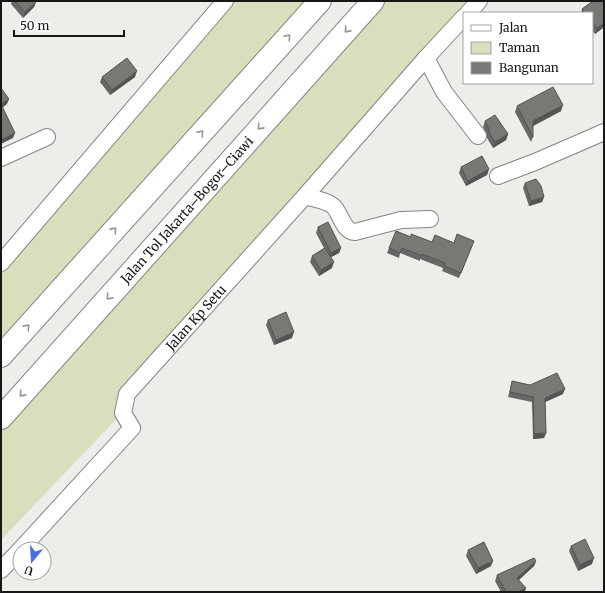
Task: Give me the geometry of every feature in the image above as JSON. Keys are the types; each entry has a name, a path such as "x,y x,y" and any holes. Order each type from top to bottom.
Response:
{"highway":[{"path":"1,356 320,1"},
{"name":"Jalan Tol Jakarta–Bogor–Ciawi","path":"1,418 373,1"}],"street":[{"path":"1,263 225,1"},
{"path":"469,12 479,1"},
{"path":"430,219 401,220 352,232 348,229 334,207 305,196 463,18"},
{"path":"426,58 444,92 478,136"},
{"path":"498,176 535,162 604,132"},
{"path":"1,158 47,137"},
{"name":"Jalan Kp Setu","path":"27,541 132,428 123,413 127,394 305,196"},
{"name":"Jalan Kp Setu","path":"1,570 12,558"}],"green space":[{"path":"225,1 320,1 1,356 1,263"},
{"path":"373,1 479,1 469,12 463,12 463,19 127,394 123,412 1,540 1,418"}],"building":[{"path":"15,1 36,1 36,2 25,12"},
{"path":"593,1 601,1 604,5 604,23 597,28 593,23 593,12 584,12 582,9"},
{"path":"127,58 137,71 112,90 102,77"},
{"path":"553,87 563,105 533,121 533,137 517,106"},
{"path":"1,88 9,99 1,104"},
{"path":"1,104 15,133 1,140"},
{"path":"495,115 508,134 495,142 485,121"},
{"path":"482,156 489,169 468,181 461,167"},
{"path":"536,179 541,186 544,197 531,201 525,183"},
{"path":"328,222 341,248 331,253 318,227"},
{"path":"396,231 411,237 411,234 432,242 435,235 454,243 457,234 474,241 461,273 444,266 445,263 422,254 422,256 402,248 400,253 389,248"},
{"path":"325,248 334,262 321,270 312,256"},
{"path":"286,312 294,332 276,340 268,320"},
{"path":"557,373 565,389 545,398 546,433 534,434 533,397 510,392 512,381 530,385"},
{"path":"585,539 594,558 580,565 571,546"},
{"path":"484,542 493,561 478,568 468,550"},
{"path":"534,558 536,561 517,578 526,588 520,591 521,592 506,592 497,575"}]}
